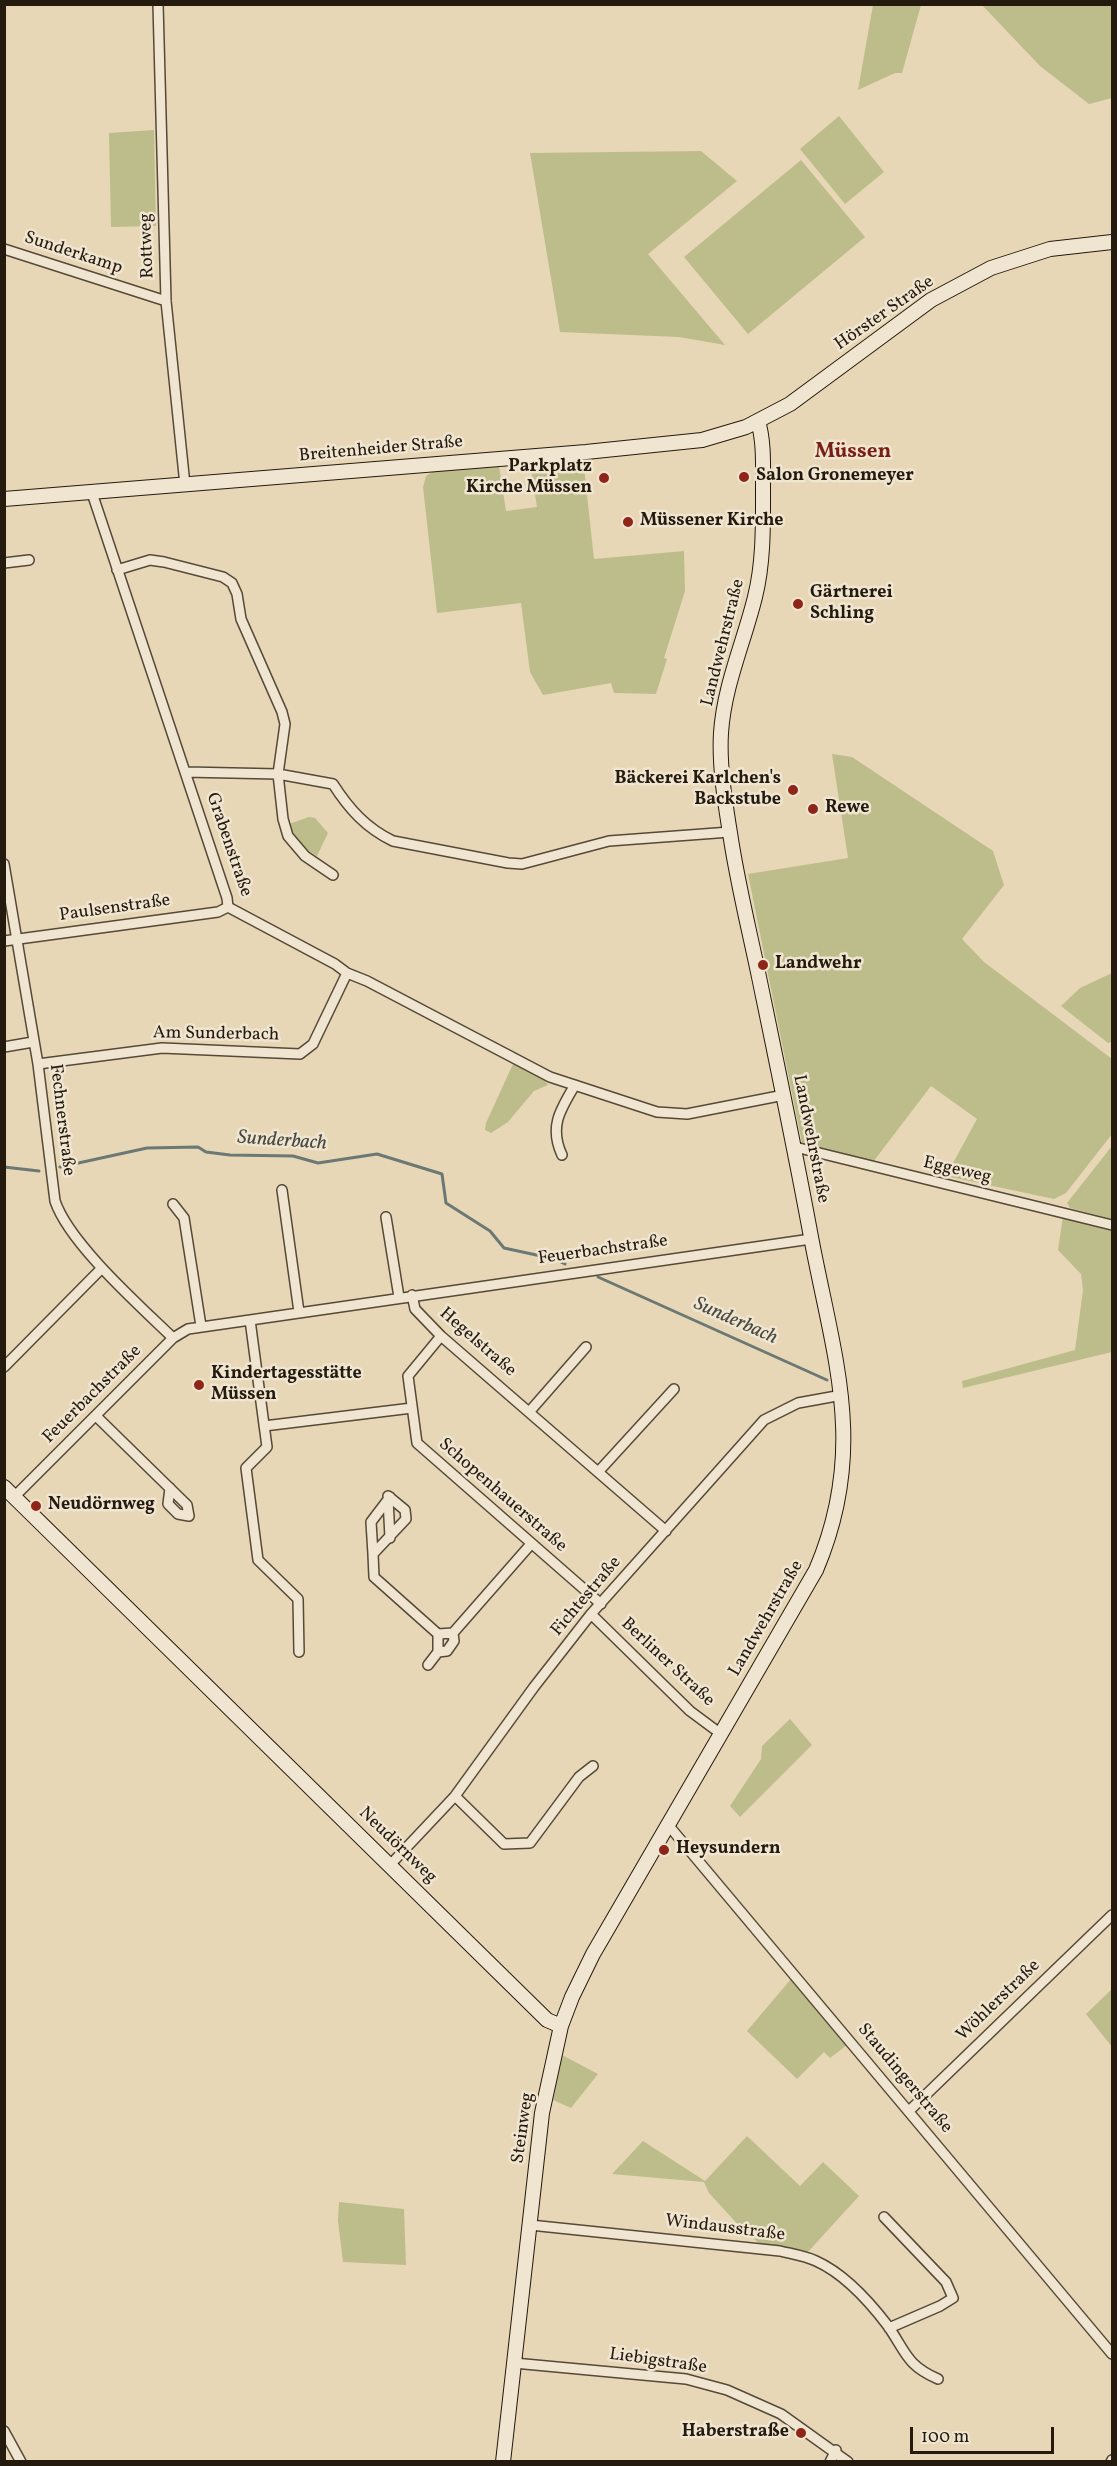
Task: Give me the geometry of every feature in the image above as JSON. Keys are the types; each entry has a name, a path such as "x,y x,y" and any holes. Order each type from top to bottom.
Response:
{"street":[{"name":"Rottweg","path":"158,4 166,301 185,485"},
{"name":"Hörster Straße","path":"758,421 790,404 931,300 991,268 1050,249 1113,242"},
{"name":"Sunderkamp","path":"4,249 166,301"},
{"name":"Breitenheider Straße","path":"4,499 675,444 733,432 758,421"},
{"name":"Landwehrstraße","path":"669,1826 806,1590 829,1541 844,1465 842,1395 795,1147 730,832 721,735 729,686 756,595 759,572 763,480 762,440 758,421"},
{"name":"Grabenstraße","path":"92,493 186,772 228,907 335,964 347,974 367,981 549,1077 657,1112 672,1114 687,1114 783,1095"},
{"path":"4,563 29,560"},
{"path":"117,570 150,560 223,577 232,583 237,594 241,619 282,712 285,724 278,774 283,819 288,836 305,856 333,875"},
{"path":"186,772 278,774 333,784 360,819 376,833 393,841 508,863 522,864 609,841 730,832"},
{"name":"Fechnerstraße","path":"4,864 38,1064 55,1201 59,1214 102,1268 173,1338"},
{"name":"Paulsenstraße","path":"4,941 218,912 228,907"},
{"name":"Am Sunderbach","path":"38,1064 162,1048 300,1054 313,1044 347,974"},
{"path":"4,1047 33,1042"},
{"path":"562,1155 555,1141 557,1123 560,1109 575,1085"},
{"name":"Eggeweg","path":"795,1147 1113,1225"},
{"path":"282,1190 299,1312"},
{"path":"173,1204 184,1218 201,1326"},
{"path":"386,1217 399,1297"},
{"name":"Feuerbachstraße","path":"10,1491 96,1416 173,1338 188,1329 811,1239"},
{"path":"4,1366 102,1268"},
{"name":"Hegelstraße","path":"412,1295 415,1309 441,1336 666,1531"},
{"path":"250,1320 267,1447 246,1468 258,1560 298,1599 299,1652"},
{"name":"Schopenhauerstraße","path":"441,1336 408,1376 417,1443 601,1604"},
{"path":"530,1411 586,1347"},
{"path":"599,1471 674,1389"},
{"name":"Fichtestraße","path":"390,1865 455,1796 534,1687 591,1614 764,1420 798,1402 842,1395"},
{"path":"264,1426 412,1408"},
{"path":"96,1416 170,1488"},
{"name":"Neudörnweg","path":"10,1491 547,2020 561,2026"},
{"path":"389,1497 371,1522 374,1577 438,1634 453,1633 531,1544"},
{"path":"389,1497 390,1538"},
{"path":"373,1554 406,1519 405,1510 389,1497"},
{"path":"371,1528 390,1527"},
{"name":"Berliner Straße","path":"591,1614 690,1711 721,1734"},
{"path":"438,1652 447,1651 454,1641 453,1633"},
{"path":"428,1665 438,1652 438,1634"},
{"path":"455,1796 504,1844 530,1843 579,1777 593,1766"},
{"name":"Steinweg","path":"503,2462 542,2113 561,2026 593,1954 669,1826"},
{"name":"Staudingerstraße","path":"669,1826 1113,2354"},
{"name":"Wöhlerstraße","path":"909,2111 1113,1915"},
{"path":"884,2217 946,2282 953,2298 889,2328"},
{"name":"Windausstraße","path":"530,2224 780,2251 815,2261 833,2270 864,2297 889,2328 902,2351 920,2371 938,2379"},
{"name":"Liebigstraße","path":"514,2363 696,2382 727,2390 781,2414 836,2451 848,2462"},
{"path":"4,2431 21,2462"},
{"path":"830,2462 836,2451"}],"green space":[{"path":"873,5 921,5 902,73 895,73 858,90"},
{"path":"982,5 1112,5 1112,98 1089,104 1040,66"},
{"path":"839,116 884,172 845,204 800,149"},
{"path":"154,130 156,226 111,227 109,133"},
{"path":"701,151 737,181 648,254 725,345 679,337 560,332 530,153"},
{"path":"801,160 865,237 748,334 684,257"},
{"path":"583,458 594,559 684,551 685,591 664,658 667,659 656,694 614,693 611,683 543,695 530,672 521,603 437,613 423,487 426,476 434,471 499,466 506,511 537,507 530,464"},
{"path":"832,754 852,757 993,851 1004,885 962,939 984,962 1112,1059 1112,1134 1066,1193 1054,1199 946,1176 977,1119 931,1086 873,1162 802,1143 748,874 848,858"},
{"path":"309,817 315,818 328,833 317,856 299,843 289,824"},
{"path":"1112,973 1112,1042 1108,1043 1061,1006 1080,988"},
{"path":"513,1064 543,1077 548,1085 534,1091 508,1122 491,1133 485,1130 486,1123"},
{"path":"1112,1146 1112,1219 1070,1208 1067,1203"},
{"path":"1063,1216 1112,1231 1112,1352 963,1388 962,1381 1075,1350 1083,1290 1081,1274 1058,1250"},
{"path":"790,1719 812,1745 740,1817 730,1806 761,1759 762,1746"},
{"path":"791,1979 847,2045 830,2058 824,2052 797,2079 747,2031"},
{"path":"1112,1989 1112,2047 1086,2014"},
{"path":"562,2055 598,2074 571,2108 553,2100"},
{"path":"747,2136 800,2186 823,2162 859,2196 807,2253 760,2244 742,2229 709,2193 704,2182 612,2174 643,2141 705,2181"},
{"path":"339,2202 404,2209 406,2265 343,2262 338,2221"}],"waterway":[{"name":"Sunderbach","path":"60,1167 147,1148 198,1147 206,1152 230,1155 293,1156 318,1163 377,1154 442,1174 446,1203 490,1231 504,1248 555,1259 565,1264"},
{"name":"Sunderbach","path":"4,1167 39,1171"},
{"name":"Sunderbach","path":"598,1277 827,1380"}],"place":[{"name":"Salon Gronemeyer","path":"744,477"},
{"name":"Parkplatz Kirche Müssen","path":"604,478"},
{"name":"Müssener Kirche","path":"628,522"},
{"name":"Gärtnerei Schling","path":"798,604"},
{"name":"Bäckerei Karlchen's Backstube","path":"793,790"},
{"name":"Rewe","path":"813,809"},
{"name":"Landwehr","path":"763,965"},
{"name":"Kindertagesstätte Müssen","path":"199,1385"},
{"name":"Neudörnweg","path":"36,1506"},
{"name":"Heysundern","path":"664,1850"},
{"name":"Haberstraße","path":"801,2433"}],"district":[{"name":"Müssen","path":"853,453"}]}
